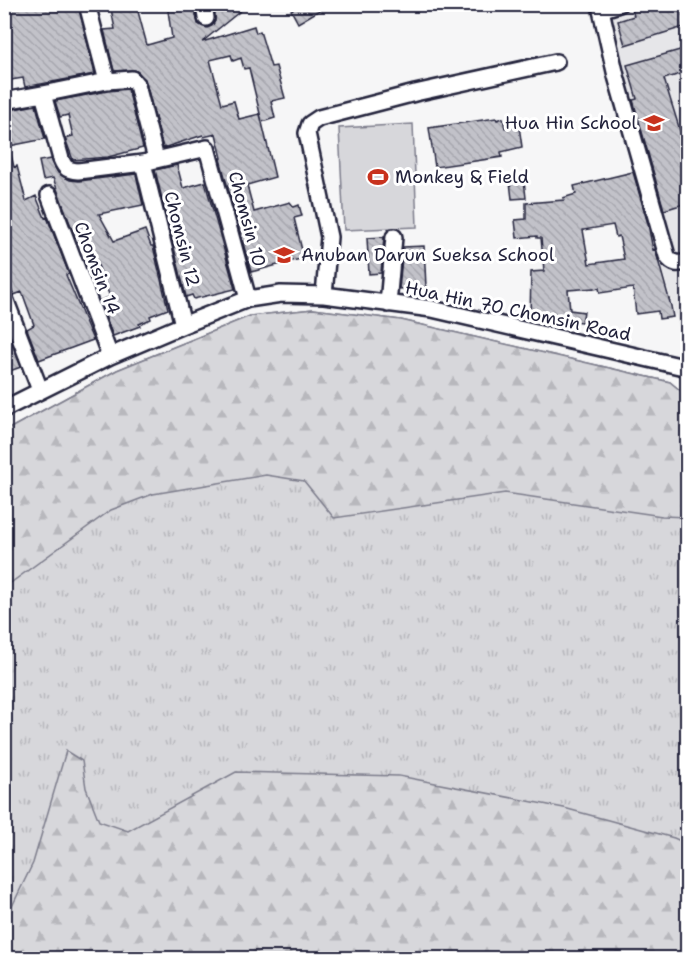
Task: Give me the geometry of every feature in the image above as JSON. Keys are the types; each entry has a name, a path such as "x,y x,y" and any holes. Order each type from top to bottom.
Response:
{"street":[{"path":"4,101 107,81 87,4"},
{"path":"619,4 601,10 616,76 667,256 671,262 677,264 687,262"},
{"path":"324,295 329,237 307,133 310,124 319,118 414,93 556,62"},
{"name":"Chomsin 12","path":"107,81 132,79 137,85 149,161 183,325"},
{"path":"43,94 64,167 78,171 149,161"},
{"name":"Chomsin 10","path":"149,161 207,148 248,299"},
{"name":"Chomsin 14","path":"49,195 110,356"},
{"path":"388,304 394,237"},
{"name":"Hua Hin 70 Chomsin Road","path":"4,409 110,356 183,325 248,299 281,294 324,295 432,309 687,368"},
{"path":"4,296 40,390"}],"shaded area":[{"name":"Hua Hin School","path":"588,5 687,5 687,345 684,344 654,242"}],"green space":[{"name":"Monkey & Field","path":"413,124 417,227 344,230 339,128"},
{"path":"313,309 401,320 670,382 687,396 687,856 5,958 5,431 117,370 250,316"},
{"path":"313,309 401,320 670,382 687,396 687,517 662,516 505,493 334,518 304,481 266,475 153,494 111,510 5,587 5,431 117,370 250,316"},
{"path":"66,751 82,761 86,788 99,821 128,831 236,772 399,776 564,808 674,838 687,844 687,958 5,958 5,921 33,863"}],"building":[{"path":"4,4 78,4 95,74 25,87 23,78 4,81"},
{"path":"110,4 136,4 147,45 172,38 167,4 194,4 198,24 207,28 215,21 214,4 249,4 202,42 254,26 256,33 260,31 271,67 276,66 285,98 271,101 275,118 262,122 249,68 244,69 241,58 233,61 231,55 210,60 222,104 234,101 239,119 260,114 275,177 247,185 254,212 290,202 294,207 299,205 302,216 294,218 304,258 251,272 220,159 222,158 216,134 204,137 203,135 163,148 145,79 135,70 114,71 104,30 115,29"},
{"path":"301,4 330,4 298,23 291,10"},
{"path":"687,4 687,26 625,45 618,21 634,16 631,6"},
{"path":"687,48 687,72 664,79 682,137 687,136 687,203 664,210 633,100 637,99 627,65"},
{"path":"128,89 143,148 108,157 73,160 65,138 73,136 68,115 60,117 55,101"},
{"path":"36,105 45,139 4,147 4,111"},
{"path":"496,118 497,120 503,118 505,128 519,126 522,147 501,152 502,157 435,167 429,128"},
{"path":"9,146 26,201 36,196 45,218 47,217 69,274 66,275 93,340 39,360 27,329 34,325 22,292 14,295 11,289 4,286 4,147"},
{"path":"51,159 58,173 70,180 79,181 136,174 143,205 99,214 114,241 145,230 153,246 168,309 150,316 151,319 139,324 140,326 113,336 99,301 110,297 96,260 91,261 78,236 75,237 53,178 43,180 39,161"},
{"path":"177,165 183,188 205,182 235,289 194,299 192,295 186,297 155,170"},
{"path":"633,172 673,317 659,319 658,311 636,314 633,288 600,293 599,288 568,290 570,310 584,312 582,322 530,316 531,272 544,271 541,238 537,236 517,238 515,220 526,219 526,203 564,200 563,198 576,194 574,186","holes":["613,225 616,237 619,236 624,259 589,264 583,230"]},
{"path":"524,180 526,198 512,199 510,182"},
{"path":"384,237 381,273 369,274 367,238"},
{"path":"424,246 426,287 399,289 403,247"},
{"path":"10,339 21,367 4,373 4,342"}],"place":[{"name":"Hua Hin School","path":"654,123"},
{"name":"Monkey & Field","path":"378,177"},
{"name":"Anuban Darun Sueksa School","path":"284,255"}]}
